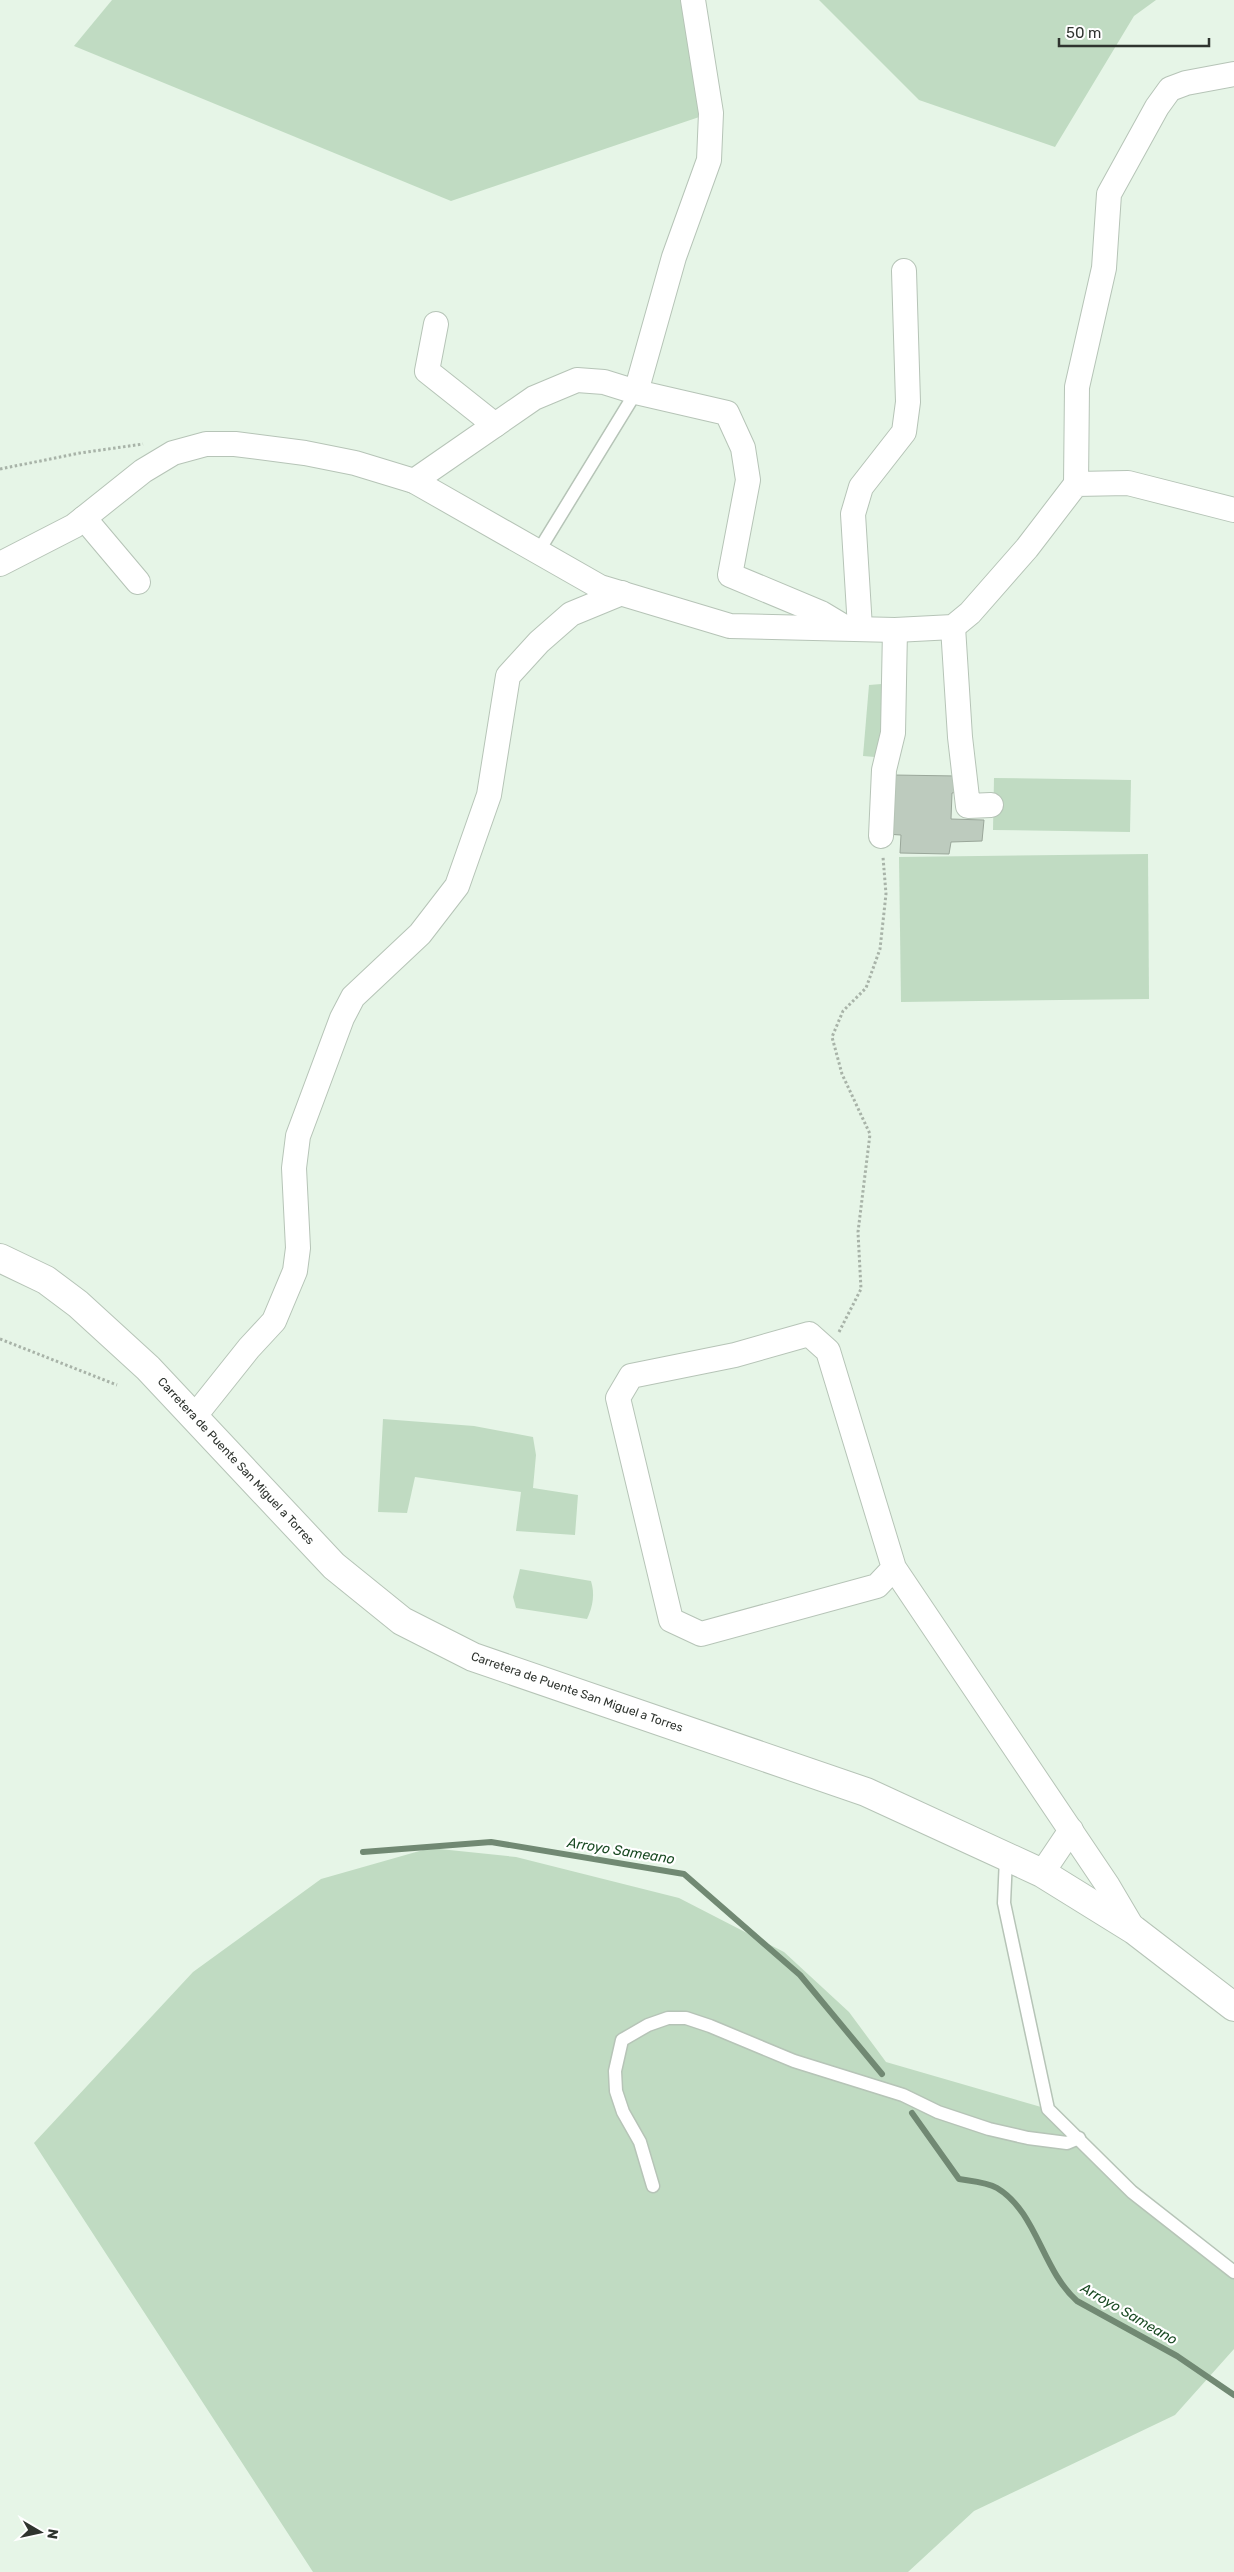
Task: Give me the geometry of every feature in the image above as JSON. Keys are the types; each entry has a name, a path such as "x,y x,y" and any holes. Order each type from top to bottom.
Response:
{"street":[{"path":"636,392 674,257 709,160 711,113 693,0"},
{"path":"0,564 74,526 143,471 173,453 206,444 235,444 304,453 355,463 414,481 600,587 730,626 895,630 954,627 970,613 1027,548 1076,484 1077,387 1104,268 1109,194 1157,107 1170,89 1186,83 1234,74"},
{"path":"854,628 853,514 862,487 904,432 908,402 904,271"},
{"path":"436,324 427,371 494,425"},
{"path":"414,481 534,398 577,380 604,382 636,392 727,413 743,448 748,480 730,575 854,628"},
{"path":"1076,484 1128,483 1234,510"},
{"path":"84,518 138,582"},
{"path":"194,1417 249,1348 274,1321 296,1271 298,1248 294,1168 298,1136 342,1018 353,997 420,934 457,886 490,795 508,676 538,642 571,614 622,593"},
{"path":"954,627 960,737 968,806 991,805"},
{"path":"881,836 884,770 892,733 895,630"},
{"name":"Carretera de Puente San Miguel a Torres","path":"0,1258 46,1280 78,1304 148,1368 334,1566 402,1621 473,1657 866,1792 1042,1873 1134,1930 1234,2007"},
{"path":"894,1568 877,1586 701,1634 671,1620 618,1398 631,1376 736,1355 809,1334 828,1351 894,1568 1071,1830 1134,1930"},
{"path":"1042,1873 1071,1830"}],"lane":[{"path":"538,552 636,392"},
{"path":"1006,1858 1004,1903 1048,2109 1132,2192 1234,2272"},
{"path":"653,2186 640,2142 623,2112 616,2091 615,2071 622,2040 648,2025 668,2018 686,2018 710,2026 794,2061 903,2096 938,2112 989,2129 1028,2138 1067,2143 1079,2138"}],"path":[{"path":"0,469 80,453 144,444"},
{"path":"828,1351 861,1290 862,1272 858,1232 870,1134 842,1074 832,1037 843,1011 866,988 880,949 886,894 881,836"},
{"path":"0,1338 117,1385"}],"green space":[{"path":"112,0 693,0 711,113 451,201 74,46"},
{"path":"819,0 1156,0 1134,16 1055,147 919,100"},
{"path":"894,683 887,758 863,756 869,685"},
{"path":"994,778 1131,780 1130,832 993,830"},
{"path":"1148,854 1149,999 901,1002 899,857"},
{"path":"383,1419 474,1426 533,1437 536,1455 533,1488 578,1495 575,1535 516,1531 521,1492 415,1477 407,1513 378,1512"},
{"path":"520,1569 591,1581 593,1600 587,1619 516,1608 513,1597"},
{"path":"430,1848 516,1857 679,1898 784,1952 849,2012 886,2062 1048,2109 1234,2272 1234,2349 1175,2415 974,2511 908,2572 313,2572 34,2143 193,1972 321,1879"}],"building":[{"path":"894,775 957,776 957,792 952,793 951,819 984,820 982,841 951,842 949,854 900,853 901,835 885,834"}],"waterway":[{"name":"Arroyo Sameano","path":"363,1852 491,1842 684,1874 800,1975 882,2074"},
{"name":"Arroyo Sameano","path":"912,2113 959,2179 993,2186 1010,2198 1031,2226 1055,2274 1077,2301 1177,2356 1234,2395"}]}
